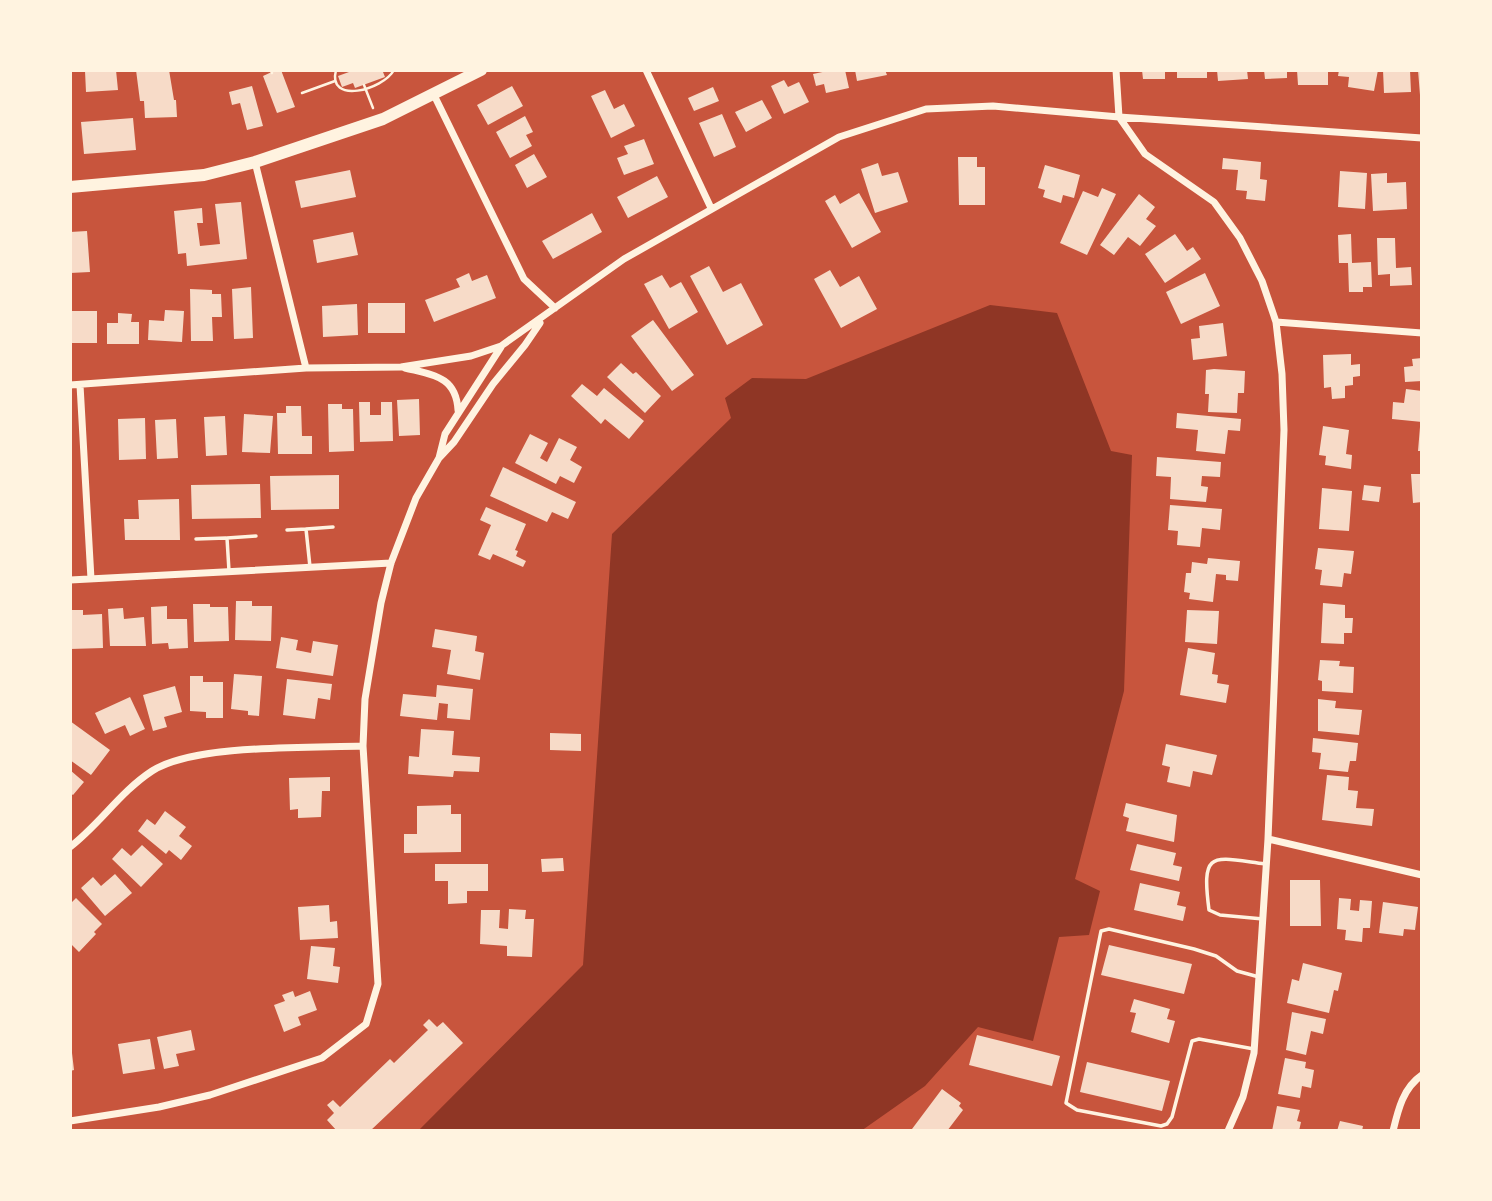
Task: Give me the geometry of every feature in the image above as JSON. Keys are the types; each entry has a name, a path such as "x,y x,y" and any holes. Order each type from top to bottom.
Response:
{"main road":[{"path":"70,187 204,175 255,162 383,120 481,70"}],"street":[{"path":"646,70 711,208"},
{"path":"1116,70 1119,117 1145,154 1214,202 1240,238 1262,281 1276,322 1282,374 1284,430 1268,839 1254,1049 1243,1097 1228,1131"},
{"path":"434,95 524,279 555,308"},
{"path":"70,385 306,368 401,368 471,356 501,346 624,259 839,137 926,109 993,106 1422,138"},
{"path":"255,162 306,368"},
{"path":"70,1121 159,1107 210,1095 323,1058 366,1024 378,984 363,746 365,699 372,644 391,563 416,498 439,458 454,442 544,316"},
{"path":"1276,322 1422,333"},
{"path":"439,458 445,434 501,346"},
{"path":"401,368 441,378 453,387 458,412"},
{"path":"80,384 92,579"},
{"path":"70,580 391,563"},
{"path":"70,847 101,820 124,793 154,769 182,759 216,752 363,746"},
{"path":"1268,839 1422,875"},
{"path":"1393,1131 1400,1102 1422,1075"}],"lane":[{"path":"287,530 333,527"},
{"path":"306,529 310,567"},
{"path":"196,539 256,536"},
{"path":"227,538 229,571"},
{"path":"1263,919 1220,915 1209,910 1207,869 1213,861 1222,858 1266,864"},
{"path":"1254,1049 1199,1039 1192,1041 1172,1117 1167,1124 1161,1126 1077,1110 1066,1103 1101,932 1109,929 1194,949 1216,956 1237,971 1259,977"}],"path":[{"path":"335,81 336,70"},
{"path":"335,81 343,89 366,90 387,80 394,70"},
{"path":"302,93 335,81"},
{"path":"364,85 373,109"}],"shaded area":[{"path":"990,305 1057,313 1111,451 1132,455 1124,691 1075,879 1100,891 1089,935 1059,937 1033,1041 978,1027 925,1086 861,1131 418,1131 583,965 612,534 731,418 725,398 752,378 806,379"}],"building":[{"path":"116,70 118,90 86,92 85,71"},
{"path":"136,70 169,70 177,117 145,118 144,101 140,101"},
{"path":"281,70 295,107 277,113 263,76"},
{"path":"348,70 387,70 383,72 385,77 355,88 353,83 342,87 338,76 349,72"},
{"path":"845,70 849,88 826,93 824,84 816,86 813,74"},
{"path":"855,70 885,70 887,75 857,81"},
{"path":"1142,70 1165,70 1165,79 1143,79"},
{"path":"1177,70 1207,70 1207,78 1177,78"},
{"path":"1217,70 1247,70 1248,79 1218,81"},
{"path":"1264,70 1287,70 1287,78 1265,79"},
{"path":"1297,70 1328,70 1328,85 1298,85"},
{"path":"1339,70 1378,70 1374,91 1348,87 1349,77 1338,76"},
{"path":"1383,70 1410,70 1411,92 1384,93"},
{"path":"1418,70 1422,70 1422,95 1420,95"},
{"path":"784,80 788,87 799,82 809,102 784,114 771,86"},
{"path":"252,86 263,126 247,130 240,103 232,105 229,92"},
{"path":"512,86 523,106 488,125 477,105"},
{"path":"713,87 719,101 694,111 688,98"},
{"path":"605,90 614,109 624,104 635,126 611,138 591,96"},
{"path":"762,100 772,118 746,132 735,112"},
{"path":"722,114 736,147 714,157 699,123"},
{"path":"525,116 533,132 526,135 532,146 510,158 496,132"},
{"path":"133,118 136,150 84,154 81,122"},
{"path":"644,139 654,164 624,175 617,158 628,154 624,146"},
{"path":"534,154 547,177 527,188 515,165"},
{"path":"958,157 977,157 977,167 985,167 985,205 959,205"},
{"path":"1223,158 1261,162 1260,179 1267,180 1265,201 1246,199 1247,191 1236,190 1238,170 1222,169"},
{"path":"878,163 882,176 898,172 908,202 875,213 861,169"},
{"path":"1045,165 1080,175 1074,198 1063,195 1061,203 1043,197 1045,190 1038,188"},
{"path":"350,170 356,197 301,208 295,181"},
{"path":"1340,171 1367,173 1365,209 1338,207"},
{"path":"1387,173 1387,183 1406,182 1407,209 1373,211 1371,174"},
{"path":"657,176 668,197 628,218 617,197"},
{"path":"1102,188 1116,194 1087,255 1060,243 1083,191 1098,197"},
{"path":"859,193 881,232 852,248 825,201 835,195 840,204"},
{"path":"1139,194 1155,207 1146,219 1156,226 1140,246 1128,237 1114,255 1100,245"},
{"path":"241,202 247,259 187,266 186,253 178,254 174,211 202,208 203,223 197,223 200,246 220,244 215,204"},
{"path":"592,213 602,232 553,259 542,241"},
{"path":"87,231 90,272 70,273 70,232"},
{"path":"353,232 358,255 317,263 313,240"},
{"path":"1175,234 1187,251 1193,247 1201,259 1165,283 1145,254"},
{"path":"1351,234 1352,263 1371,262 1372,287 1363,287 1363,292 1349,292 1348,263 1339,263 1338,235"},
{"path":"1377,238 1395,238 1396,268 1411,267 1412,285 1390,286 1390,274 1378,275"},
{"path":"709,266 723,292 741,283 763,325 727,345 690,276"},
{"path":"830,270 840,287 859,276 877,309 841,328 814,279"},
{"path":"469,273 472,281 487,275 496,298 434,322 425,300 460,287 456,279"},
{"path":"1205,273 1220,306 1181,324 1166,292"},
{"path":"662,275 670,288 681,282 698,312 669,329 644,284"},
{"path":"251,287 253,338 234,339 232,289"},
{"path":"190,289 212,290 212,294 221,294 222,317 212,317 213,341 191,341"},
{"path":"368,303 405,303 405,333 368,333"},
{"path":"357,304 358,335 323,337 322,306"},
{"path":"165,310 184,311 182,342 148,340 149,320 164,321"},
{"path":"70,311 97,311 97,343 70,343"},
{"path":"118,313 132,314 131,322 139,322 139,344 107,344 107,323 118,323"},
{"path":"653,320 694,375 672,391 631,336"},
{"path":"1223,323 1227,356 1193,360 1191,339 1200,338 1199,326"},
{"path":"1351,354 1351,365 1360,364 1360,376 1353,377 1353,385 1345,386 1345,398 1332,399 1331,387 1324,388 1323,355"},
{"path":"1422,358 1422,381 1405,382 1404,367 1413,366 1412,359"},
{"path":"621,363 633,374 636,372 661,396 645,413 607,377"},
{"path":"1206,370 1245,371 1244,393 1238,393 1237,413 1208,412 1209,394 1205,394"},
{"path":"582,384 597,396 604,388 644,421 629,439 605,419 601,424 571,396"},
{"path":"1406,389 1422,391 1422,422 1392,419 1393,402 1404,403"},
{"path":"419,399 420,435 399,436 397,400"},
{"path":"359,402 370,402 370,415 381,415 381,402 392,402 393,441 360,442"},
{"path":"328,404 342,404 342,409 353,409 354,451 329,452"},
{"path":"286,406 301,406 302,436 312,436 312,454 278,454 277,413 286,413"},
{"path":"1177,413 1241,419 1240,431 1228,430 1225,454 1196,451 1198,430 1176,428"},
{"path":"244,414 273,416 270,453 242,452"},
{"path":"225,416 227,455 206,456 204,417"},
{"path":"145,418 146,459 119,460 118,419"},
{"path":"176,419 178,458 157,459 155,420"},
{"path":"1323,426 1349,430 1346,454 1352,455 1351,469 1325,465 1326,456 1319,455"},
{"path":"1420,427 1422,451 1418,451"},
{"path":"530,434 548,443 540,458 547,462 559,438 577,447 570,460 582,467 574,483 560,476 556,484 515,463"},
{"path":"1157,457 1221,462 1220,477 1202,476 1201,486 1208,487 1206,502 1170,499 1171,477 1156,476"},
{"path":"503,467 576,502 568,519 552,512 547,522 490,496"},
{"path":"1411,474 1422,474 1422,502 1413,503"},
{"path":"339,475 339,509 271,510 270,476"},
{"path":"260,484 261,518 192,519 191,485"},
{"path":"1364,485 1381,487 1379,502 1362,500"},
{"path":"1322,488 1352,491 1349,531 1319,529"},
{"path":"179,499 180,540 125,540 124,519 139,519 138,500"},
{"path":"1170,505 1222,509 1220,530 1202,528 1200,547 1177,545 1178,531 1168,530"},
{"path":"486,507 526,524 515,550 518,551 516,556 526,561 523,567 493,554 490,560 478,555 491,525 480,520"},
{"path":"1318,548 1354,551 1351,574 1344,573 1342,587 1320,585 1322,570 1315,569"},
{"path":"1208,558 1240,561 1238,581 1226,580 1226,575 1216,574 1213,602 1189,599 1190,593 1184,592 1186,573 1191,573 1192,562 1207,564"},
{"path":"236,601 252,601 252,606 272,606 271,641 235,640"},
{"path":"1323,603 1345,605 1345,618 1353,618 1352,633 1344,633 1344,644 1321,643"},
{"path":"193,604 228,607 229,641 194,642"},
{"path":"167,606 167,619 187,619 188,648 169,649 168,643 152,644 151,607"},
{"path":"123,608 124,619 144,617 146,646 110,646 108,609"},
{"path":"70,610 83,610 83,615 102,614 103,648 70,649"},
{"path":"1187,610 1219,611 1217,644 1185,642"},
{"path":"435,629 477,636 475,651 484,653 480,680 447,674 451,650 432,647"},
{"path":"281,637 298,640 296,650 311,653 313,641 338,645 333,676 276,668"},
{"path":"1188,648 1215,653 1212,674 1218,675 1217,683 1229,685 1226,703 1180,695"},
{"path":"1320,660 1340,661 1339,666 1354,667 1353,693 1322,691 1322,681 1318,680"},
{"path":"234,674 262,676 259,716 248,715 248,711 231,709"},
{"path":"190,676 203,676 203,682 223,682 223,718 206,718 206,712 190,711"},
{"path":"287,679 332,684 330,700 318,698 315,719 283,715"},
{"path":"437,685 473,689 470,720 447,718 448,704 439,703 437,720 400,716 403,694 436,697"},
{"path":"175,686 182,712 164,717 167,727 153,731 143,695"},
{"path":"130,697 145,729 130,736 125,725 105,734 95,713"},
{"path":"1318,699 1336,701 1335,708 1362,710 1359,735 1318,731"},
{"path":"70,721 110,750 91,775 70,760"},
{"path":"421,729 454,731 452,755 480,757 479,772 454,771 453,777 408,774 409,756 419,757"},
{"path":"550,733 581,734 581,751 550,750"},
{"path":"1313,738 1358,743 1356,761 1350,761 1348,772 1319,769 1321,753 1312,752"},
{"path":"1166,744 1217,755 1212,775 1193,771 1190,787 1167,782 1170,767 1162,765"},
{"path":"70,770 84,782 73,795 70,793"},
{"path":"1327,775 1349,777 1348,790 1358,791 1356,808 1374,809 1372,826 1322,820"},
{"path":"330,777 330,791 322,791 321,817 298,818 298,809 290,810 289,778"},
{"path":"1126,803 1177,815 1174,842 1126,831 1129,818 1123,816"},
{"path":"451,805 451,814 461,814 461,852 404,853 404,834 417,834 417,806"},
{"path":"165,811 186,827 179,836 192,846 181,860 169,850 166,854 138,831 147,819 155,825"},
{"path":"1137,844 1176,853 1173,865 1182,867 1179,881 1130,870"},
{"path":"142,845 163,864 141,887 112,859 122,848 131,856"},
{"path":"563,858 564,871 542,872 541,859"},
{"path":"435,864 488,864 488,891 467,891 467,903 448,904 448,881 435,881"},
{"path":"115,874 132,893 105,916 81,888 93,877 101,886"},
{"path":"1290,880 1320,880 1321,926 1290,926"},
{"path":"1140,883 1180,892 1177,905 1186,907 1183,921 1134,910"},
{"path":"76,898 102,924 79,952 70,943 70,904"},
{"path":"1339,898 1351,899 1350,910 1359,911 1360,900 1372,901 1370,928 1363,928 1362,942 1345,940 1346,930 1337,929"},
{"path":"1383,902 1418,907 1415,930 1404,929 1403,936 1379,933"},
{"path":"329,905 330,922 337,921 338,938 300,940 298,907"},
{"path":"509,909 526,910 525,919 534,919 532,957 507,956 507,946 480,944 481,910 500,910 499,928 508,929"},
{"path":"1109,945 1192,964 1184,994 1101,975"},
{"path":"311,946 335,948 333,966 340,967 338,983 307,979"},
{"path":"1303,963 1342,973 1338,991 1334,990 1329,1013 1287,1003 1292,979 1299,981"},
{"path":"293,991 295,997 310,991 317,1010 298,1017 301,1025 284,1032 274,1005 285,1001 282,995"},
{"path":"1134,999 1170,1009 1167,1019 1175,1021 1169,1043 1131,1032 1136,1013 1130,1012"},
{"path":"1292,1012 1326,1019 1323,1034 1311,1031 1306,1055 1286,1050"},
{"path":"429,1019 437,1027 443,1022 463,1043 370,1131 337,1131 327,1120 334,1113 327,1105 333,1100 340,1107 390,1059 394,1063 428,1030 423,1025"},
{"path":"191,1030 195,1050 176,1054 179,1066 164,1069 157,1037"},
{"path":"977,1035 1060,1056 1052,1086 969,1065"},
{"path":"150,1039 155,1069 123,1074 118,1044"},
{"path":"72,1053 74,1070 70,1071 70,1054"},
{"path":"1285,1058 1306,1062 1305,1068 1314,1070 1311,1088 1302,1086 1300,1098 1278,1094"},
{"path":"1087,1062 1170,1081 1162,1111 1080,1092"},
{"path":"942,1089 961,1103 959,1106 963,1110 947,1131 912,1129"},
{"path":"1277,1106 1300,1110 1297,1121 1301,1122 1299,1131 1272,1131"},
{"path":"1340,1121 1363,1126 1362,1131 1337,1131"}]}
